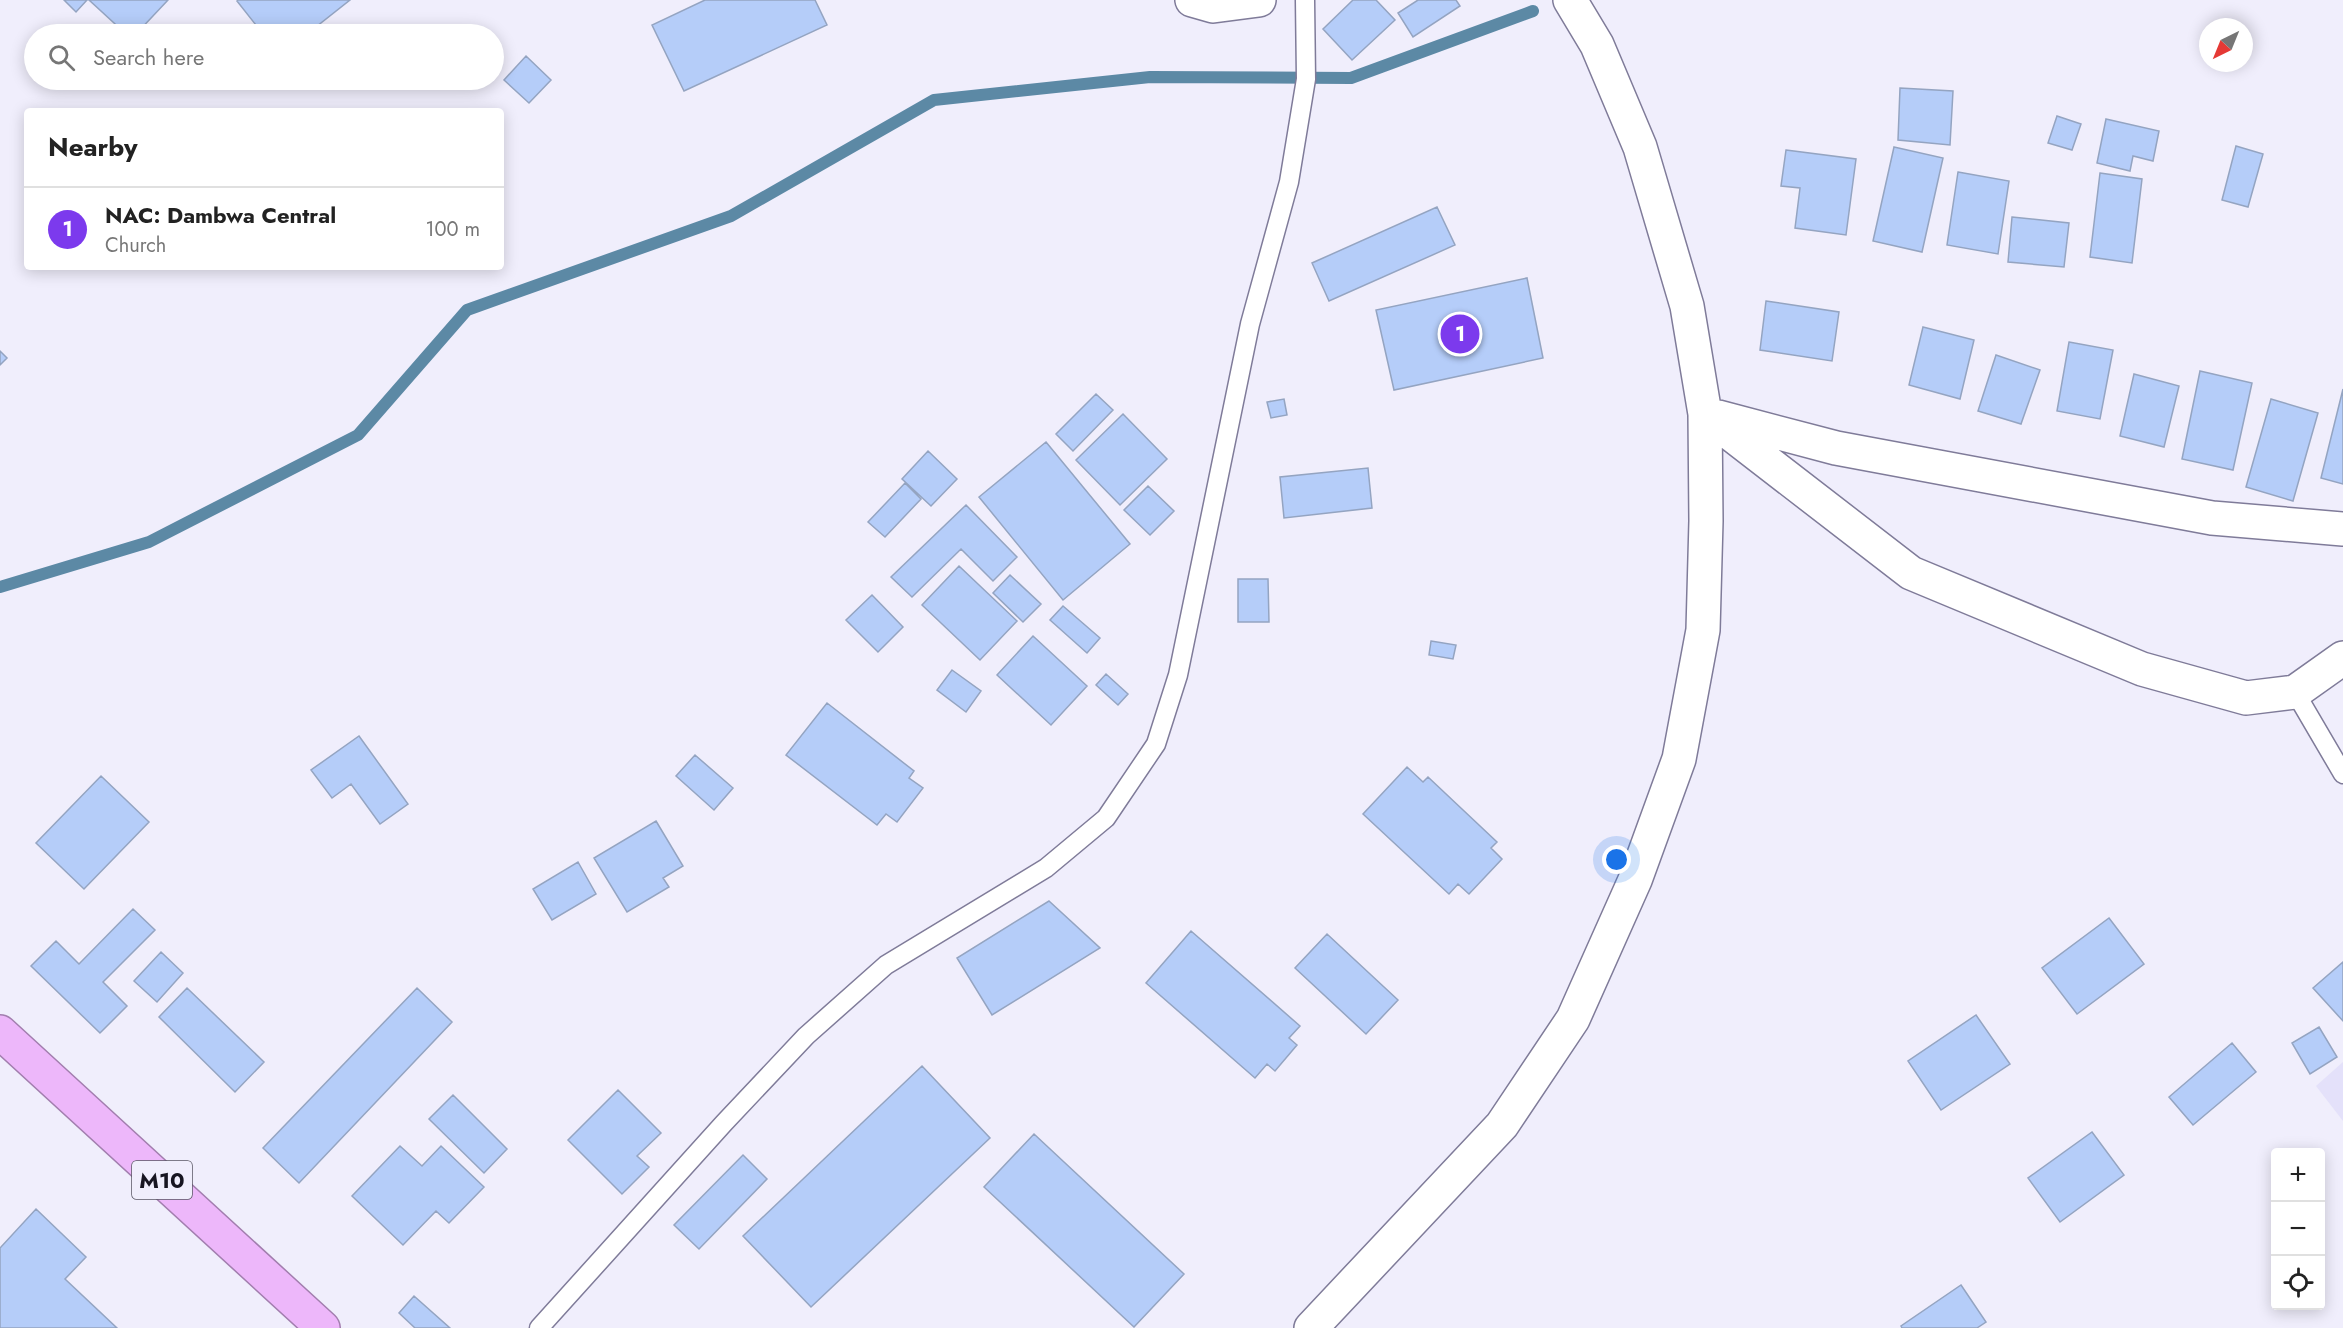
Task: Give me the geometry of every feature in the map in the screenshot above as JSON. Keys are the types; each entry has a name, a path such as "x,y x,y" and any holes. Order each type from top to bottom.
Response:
{"highway":[{"name":"M10","path":"0,1032 323,1328"}],"street":[{"path":"1192,0 1213,6 1259,0"},
{"path":"1311,1328 1503,1125 1573,1019 1635,880 1678,759 1703,630 1706,521 1705,414 1684,295 1640,147 1596,45 1570,0"},
{"path":"1705,414 1836,448 2200,516 2343,530"},
{"path":"1705,414 1911,573 2142,669 2246,698 2295,692 2343,658"}],"lane":[{"path":"539,1328 724,1123 806,1036 886,965 1046,868 1064,854 1106,818 1156,744 1178,675 1250,324 1288,182 1306,79 1305,0"},
{"path":"2295,692 2343,774"}],"shaded area":[{"path":"2343,1062 2343,1121 2316,1086"}],"building":[{"path":"64,0 87,0 76,12"},
{"path":"89,0 168,0 145,24 115,24"},
{"path":"350,0 320,24 255,24 237,1"},
{"path":"705,0 815,0 827,25 684,91 652,25"},
{"path":"1353,0 1376,0 1395,20 1352,60 1323,29"},
{"path":"1418,0 1456,0 1460,6 1413,37 1398,13"},
{"path":"526,56 551,80 529,103 504,80"},
{"path":"1900,88 1953,91 1950,145 1898,140"},
{"path":"2057,116 2081,124 2072,150 2048,143"},
{"path":"2106,119 2159,131 2153,161 2133,156 2130,171 2097,163"},
{"path":"2236,146 2263,154 2248,207 2222,200"},
{"path":"1894,147 1943,158 1922,252 1873,241"},
{"path":"1786,150 1856,159 1846,235 1795,228 1800,188 1781,186"},
{"path":"1958,172 2009,181 1998,254 1947,245"},
{"path":"2100,173 2142,179 2132,263 2090,257"},
{"path":"1437,207 1455,245 1329,301 1312,263"},
{"path":"2012,217 2069,223 2064,267 2008,262"},
{"path":"1527,278 1543,358 1394,390 1376,310"},
{"path":"1766,301 1839,312 1832,361 1760,350"},
{"path":"1923,327 1974,340 1960,399 1909,385"},
{"path":"2069,342 2113,350 2100,419 2057,411"},
{"path":"0,351 7,358 0,365"},
{"path":"1996,355 2040,370 2021,424 1978,411"},
{"path":"2200,371 2252,383 2233,470 2182,459"},
{"path":"2134,374 2179,386 2164,447 2120,436"},
{"path":"2343,389 2343,484 2321,478"},
{"path":"1096,394 1113,410 1073,451 1056,434"},
{"path":"1284,399 1287,415 1271,418 1267,402"},
{"path":"2271,399 2318,413 2293,501 2246,487"},
{"path":"1123,414 1167,459 1120,505 1076,460"},
{"path":"1046,442 1130,544 1063,600 979,497"},
{"path":"928,451 957,479 931,506 902,479"},
{"path":"1368,468 1372,508 1284,518 1280,477"},
{"path":"905,483 921,499 885,537 868,522"},
{"path":"1148,486 1174,511 1150,535 1124,510"},
{"path":"966,505 1017,557 993,581 961,549 912,597 891,577"},
{"path":"959,566 1017,621 980,660 922,605"},
{"path":"1010,575 1041,604 1023,622 993,593"},
{"path":"1238,579 1268,579 1269,622 1238,622"},
{"path":"872,595 903,627 878,652 846,620"},
{"path":"1063,606 1100,638 1087,653 1050,620"},
{"path":"1033,636 1087,686 1051,725 997,675"},
{"path":"1431,641 1456,645 1453,659 1429,655"},
{"path":"952,670 981,691 966,712 937,690"},
{"path":"1106,674 1128,694 1118,705 1096,685"},
{"path":"827,703 914,771 909,778 923,788 897,822 886,814 877,825 786,755"},
{"path":"359,736 408,804 380,824 351,784 332,798 311,770"},
{"path":"695,755 733,788 714,810 676,776"},
{"path":"1407,767 1423,782 1428,777 1497,842 1491,848 1502,859 1469,894 1458,884 1449,894 1363,814"},
{"path":"101,776 149,822 84,889 36,843"},
{"path":"656,821 683,866 663,878 669,887 627,912 594,858"},
{"path":"578,862 596,894 552,920 533,889"},
{"path":"1049,901 1100,948 992,1015 957,958"},
{"path":"133,909 155,930 103,982 127,1006 100,1033 31,966 56,941 79,964"},
{"path":"2109,918 2144,964 2077,1014 2042,968"},
{"path":"1191,931 1300,1026 1289,1038 1297,1045 1275,1071 1267,1064 1255,1078 1146,983"},
{"path":"1327,934 1398,1000 1366,1034 1295,968"},
{"path":"161,952 183,973 157,1002 134,981"},
{"path":"2343,962 2343,1021 2313,988"},
{"path":"187,988 264,1062 235,1092 159,1017"},
{"path":"417,988 452,1022 299,1183 263,1148"},
{"path":"1976,1015 2010,1064 1941,1110 1908,1061"},
{"path":"2319,1027 2337,1057 2310,1074 2292,1043"},
{"path":"2232,1043 2256,1072 2193,1125 2169,1097"},
{"path":"922,1066 990,1138 811,1307 743,1236"},
{"path":"618,1090 661,1133 637,1156 649,1167 622,1194 568,1140"},
{"path":"453,1095 507,1149 484,1173 429,1119"},
{"path":"2092,1132 2124,1175 2060,1222 2028,1178"},
{"path":"1034,1134 1184,1274 1134,1327 984,1187"},
{"path":"400,1146 422,1166 441,1146 484,1187 449,1223 436,1211 403,1245 352,1196"},
{"path":"743,1155 767,1179 699,1249 674,1225"},
{"path":"36,1209 86,1257 65,1279 117,1328 0,1328 0,1248"},
{"path":"1961,1285 1986,1322 1977,1328 1902,1328 1901,1326"},
{"path":"414,1296 450,1328 415,1328 399,1313"}],"waterway":[{"path":"0,587 149,542 358,435 467,310 731,216 934,100 1150,77 1351,78 1533,11"}],"place":[{"name":"NAC: Dambwa Central","path":"1460,334"}]}
